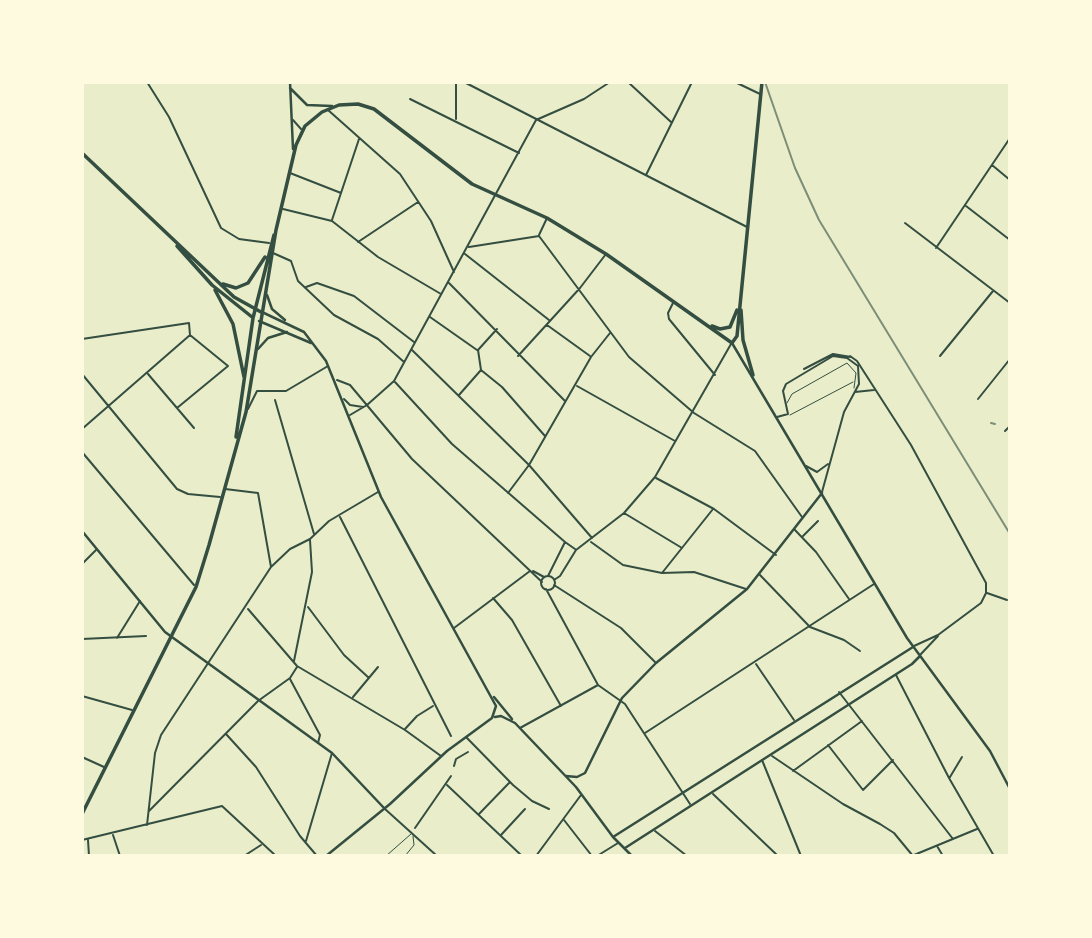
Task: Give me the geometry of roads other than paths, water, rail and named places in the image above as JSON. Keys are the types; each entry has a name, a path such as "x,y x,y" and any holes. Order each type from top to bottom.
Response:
{"main road":[{"path":"232,456 253,318 293,158 302,130 327,110 338,105 358,104 374,109 472,184 547,218 606,254 732,343 737,336 762,82"},
{"path":"82,153 234,296 261,312"},
{"path":"82,814 196,587 246,412 270,243 276,230"},
{"path":"169,236 212,285 259,321"},
{"path":"218,281 232,287 244,285 254,277 270,253"},
{"path":"212,285 237,337 244,383"},
{"path":"702,322 720,329 730,327 741,298"},
{"path":"741,298 743,340 753,375"}],"street":[{"path":"147,82 169,117 221,228 239,239 270,243"},
{"path":"290,82 293,158"},
{"path":"456,82 456,120"},
{"path":"464,82 747,227"},
{"path":"478,82 478,89"},
{"path":"351,415 366,406 394,381 536,120 584,99 610,82"},
{"path":"628,82 672,122"},
{"path":"645,176 692,82"},
{"path":"735,82 761,94"},
{"path":"290,88 307,105 338,105"},
{"path":"410,99 519,153"},
{"path":"327,110 400,174 431,221 454,272"},
{"path":"293,119 302,130"},
{"path":"332,221 359,138"},
{"path":"936,248 1010,138"},
{"path":"991,164 1010,180"},
{"path":"290,173 342,193"},
{"path":"358,242 418,201"},
{"path":"965,205 1010,240"},
{"path":"282,209 332,221 358,242 441,294"},
{"path":"539,236 547,218"},
{"path":"905,223 1010,303"},
{"path":"468,247 539,236"},
{"path":"539,236 629,357 694,413 755,451 803,517"},
{"path":"270,253 291,261 305,288 334,315 378,340 405,363"},
{"path":"465,254 550,320"},
{"path":"518,356 580,288 606,254"},
{"path":"448,282 498,329 518,356 566,402"},
{"path":"305,288 317,283 354,296 415,342"},
{"path":"266,284 270,306 290,324"},
{"path":"940,356 993,290"},
{"path":"674,303 668,313 669,319 715,376"},
{"path":"261,312 306,334 329,365 351,415 378,492 496,706 492,718"},
{"path":"429,317 478,350 481,370 514,400 546,436"},
{"path":"259,321 314,344"},
{"path":"82,339 189,323 190,335 228,366 177,408"},
{"path":"547,325 591,357"},
{"path":"478,350 498,329"},
{"path":"255,356 268,338 290,332"},
{"path":"508,493 529,465 591,357 611,332"},
{"path":"82,429 190,335"},
{"path":"554,580 561,576 576,550 624,513 655,478 732,343 914,647 990,751 1010,789"},
{"path":"411,349 529,465 591,540 622,565 662,573 695,572 747,589"},
{"path":"566,776 577,777 585,773 620,702 656,663 747,589 822,493 829,463 852,395 860,380 859,371 850,356 833,354 804,369"},
{"path":"777,417 788,414 783,391 786,384 830,358 844,356 858,366"},
{"path":"613,837 839,692 938,635 981,603 986,593 984,574 911,445 850,356"},
{"path":"978,399 1010,359"},
{"path":"246,412 257,391 280,393 329,365"},
{"path":"458,396 481,370"},
{"path":"859,371 865,375"},
{"path":"147,373 194,428"},
{"path":"82,374 177,489 187,494 221,498"},
{"path":"337,380 350,385 412,459 541,582 598,685 620,702 645,733 691,806"},
{"path":"394,381 452,444 576,550"},
{"path":"576,385 675,441"},
{"path":"852,395 861,389 875,390"},
{"path":"344,399 350,405 366,406"},
{"path":"275,401 315,535"},
{"path":"1005,431 1010,426"},
{"path":"82,452 196,587"},
{"path":"805,465 817,472 829,463"},
{"path":"655,478 714,509 776,555"},
{"path":"223,489 257,491 271,567"},
{"path":"147,825 161,736 247,608 271,567 290,549 310,539 378,492"},
{"path":"662,573 714,509"},
{"path":"624,513 682,549"},
{"path":"340,516 451,736"},
{"path":"802,536 818,521"},
{"path":"794,529 850,599"},
{"path":"82,531 170,636 332,753 384,808 437,856"},
{"path":"294,661 312,572 310,539"},
{"path":"541,582 565,542"},
{"path":"82,564 97,549"},
{"path":"531,570 554,580"},
{"path":"454,628 531,570"},
{"path":"760,574 810,627 844,640 860,651"},
{"path":"554,580 554,585"},
{"path":"645,733 875,583"},
{"path":"546,589 554,585"},
{"path":"554,585 621,628 656,663"},
{"path":"986,593 1007,600"},
{"path":"493,598 512,620 561,706"},
{"path":"117,638 140,600"},
{"path":"307,606 344,655 369,678"},
{"path":"247,608 297,666 405,730 441,756"},
{"path":"625,848 895,674 920,656 938,635"},
{"path":"82,639 146,636"},
{"path":"755,662 795,721"},
{"path":"147,813 260,699 290,678 297,666"},
{"path":"352,698 378,667"},
{"path":"895,674 949,778 994,856"},
{"path":"290,678 320,734 318,743"},
{"path":"519,728 598,685"},
{"path":"487,689 519,728 566,776 613,837 632,856"},
{"path":"839,692 953,839"},
{"path":"82,696 132,710"},
{"path":"405,730 417,716 435,705"},
{"path":"326,856 447,751 492,718 499,716 513,721"},
{"path":"792,771 862,722"},
{"path":"226,733 256,767 317,856"},
{"path":"467,737 509,782 532,801 550,809"},
{"path":"828,745 863,790 893,760"},
{"path":"454,766 456,759 468,752"},
{"path":"305,842 332,753"},
{"path":"771,755 792,771 880,824 913,855 978,828"},
{"path":"82,757 105,767"},
{"path":"949,778 962,757"},
{"path":"762,760 801,856"},
{"path":"415,828 451,776"},
{"path":"478,815 509,782"},
{"path":"447,785 522,856"},
{"path":"712,792 778,856"},
{"path":"536,856 581,794"},
{"path":"82,840 222,806 276,856"},
{"path":"500,836 525,809"},
{"path":"561,816 594,856 618,842"},
{"path":"653,830 687,856"},
{"path":"113,834 120,856"},
{"path":"88,839 89,856"},
{"path":"244,856 262,844"},
{"path":"937,846 943,856"}],"lane":[{"path":"786,407 792,394 847,363 856,373 853,382 855,391"},
{"path":"788,414 794,415 853,382"},
{"path":"386,856 412,835 414,845 405,856"}],"railway":[{"path":"765,82 795,168 819,220 1010,534"},
{"path":"991,423 995,424"}]}
